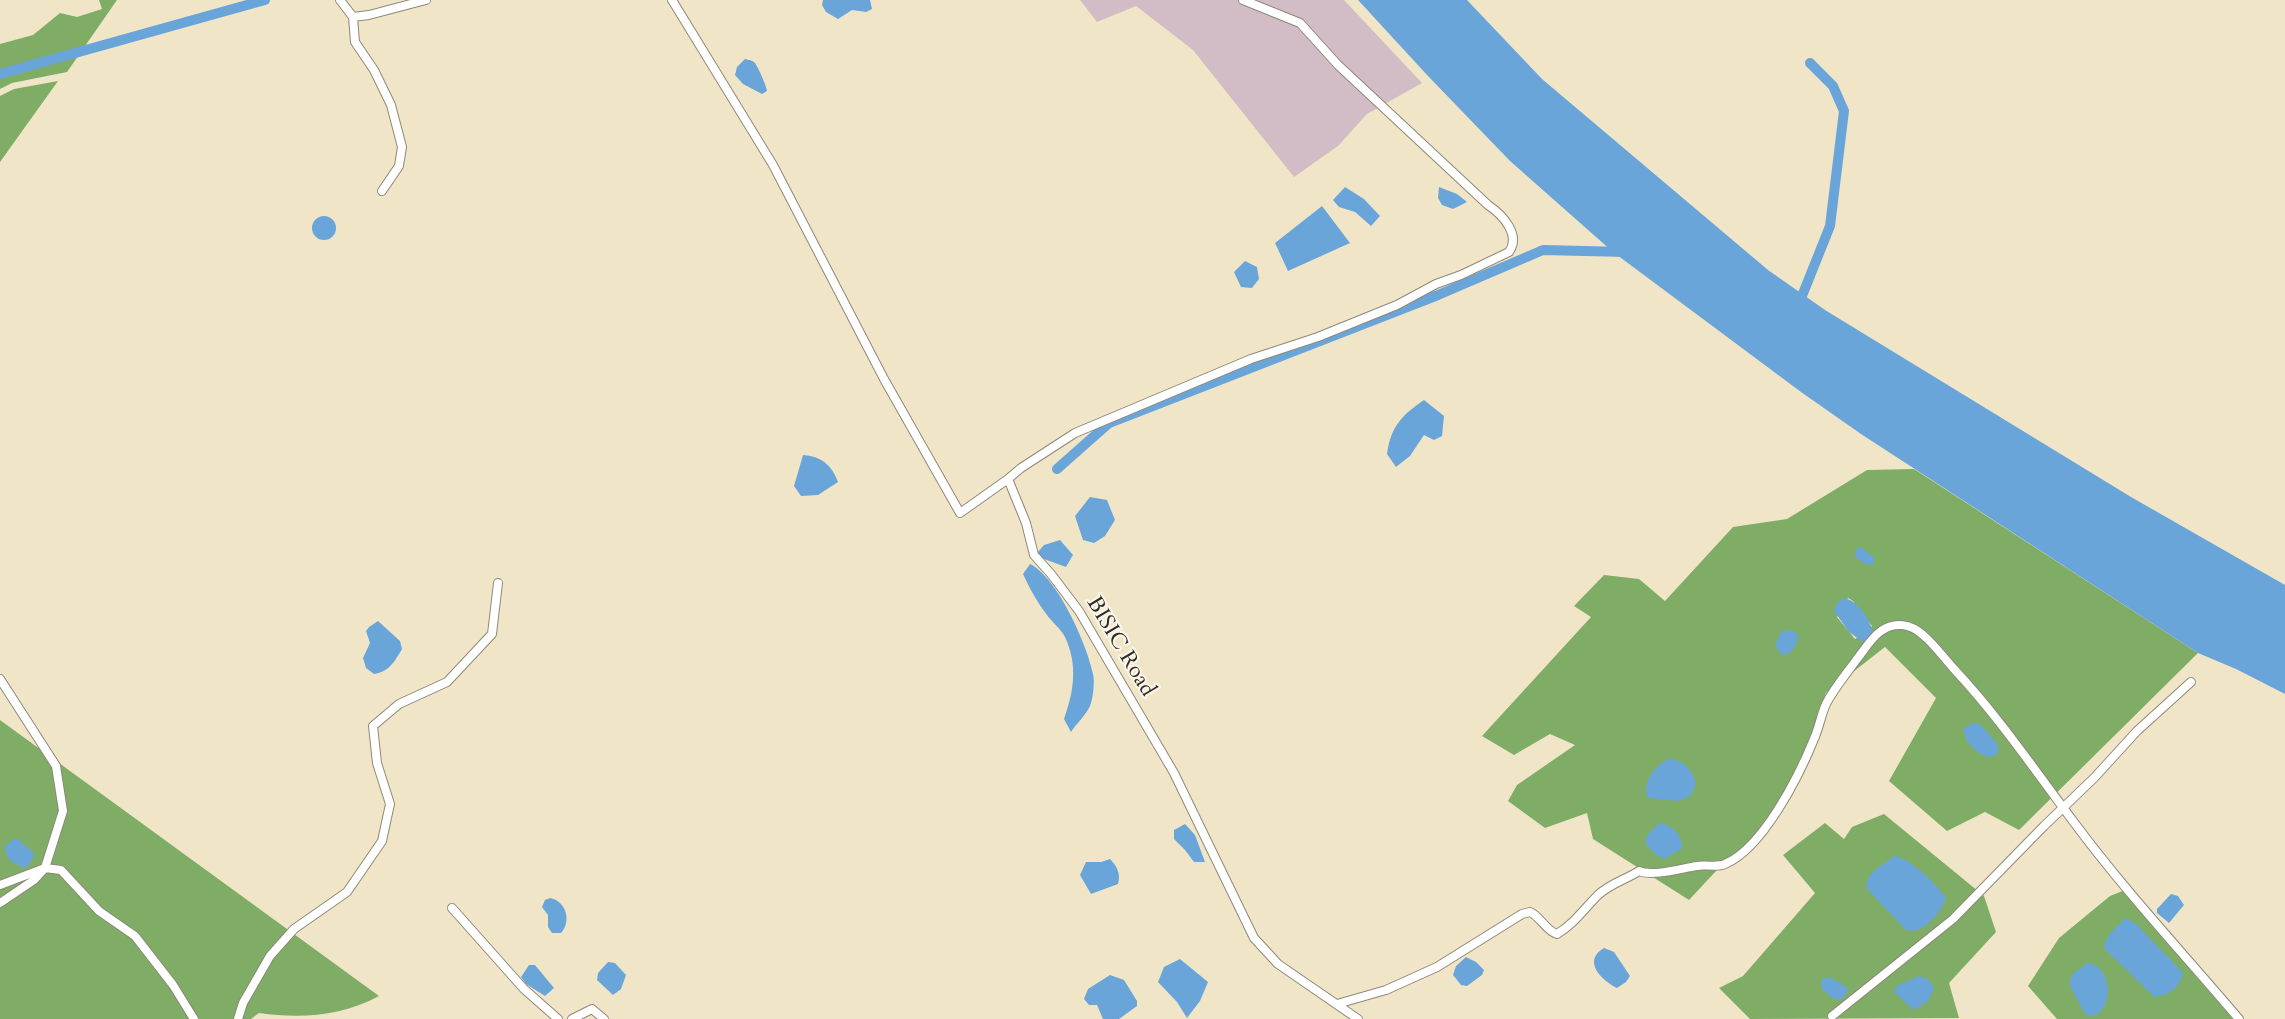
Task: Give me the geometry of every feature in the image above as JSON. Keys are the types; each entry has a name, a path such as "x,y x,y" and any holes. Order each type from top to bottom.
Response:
{"street":[{"path":"340,0 353,17 356,42 374,70 391,105 402,147 399,166 382,191"},
{"path":"353,17 426,0"},
{"path":"672,0 773,165 868,349 960,513 1021,468 1075,433 1251,359 1318,337 1397,305 1436,284 1509,252 1514,245 1510,228 1498,212 1338,65 1300,23 1242,0"},
{"name":"BISIC Road","path":"1008,479 1026,523 1034,555 1079,611 1174,773 1254,938 1278,964 1358,1019"},
{"path":"238,1019 243,1003 270,956 294,929 347,892 382,841 390,804 377,764 373,726 399,704 447,682 492,634 498,583"},
{"path":"1337,1005 1386,990 1437,967 1522,914 1530,912 1537,915 1552,933 1557,934 1569,927 1607,888 1639,871 1646,874 1697,866 1724,865 1754,842 1785,801 1805,761 1826,705 1864,650 1881,631 1894,625 1912,627 1924,635 2001,723 2126,887 2239,1019"},
{"path":"0,679 56,766 63,811 45,868 34,880 0,903"},
{"path":"1832,1016 1926,943 1953,919 2095,777 2137,731 2191,682"},
{"path":"0,885 45,868 61,870 99,911 135,936 173,985 194,1019"},
{"path":"452,908 524,988 558,1019"},
{"path":"572,1019 592,1009 604,1019"}],"shaded area":[{"path":"1080,0 1344,0 1422,83 1367,114 1338,146 1294,177 1193,50 1136,6 1097,22"}],"green space":[{"path":"99,0 117,0 67,72 12,83 0,89 0,44 33,35 60,13 77,17 102,9"},
{"path":"58,81 0,162 0,96 14,89"},
{"path":"1914,469 2198,653 2019,830 1985,812 1947,831 1889,781 1936,698 1885,647 1826,693 1796,778 1753,841 1716,871 1689,900 1593,839 1587,813 1545,828 1508,801 1517,785 1575,745 1550,734 1514,755 1482,736 1591,617 1574,606 1604,575 1639,579 1665,601 1733,527 1787,519 1867,470","holes":["1848,598 1853,601 1872,626 1855,639 1837,617"]},
{"path":"0,720 379,996 351,1008 306,1016 259,1013 251,1019 0,1019"},
{"path":"1884,814 1984,896 1996,932 1949,983 1959,1018 1750,1019 1719,988 1743,976 1815,893 1783,855 1825,823 1844,839 1852,827"},
{"path":"2125,890 2233,1019 2057,1019 2028,986 2059,938 2110,896"}],"water":[{"path":"823,0 870,0 872,9 866,12 852,10 838,19 826,12 822,5"},
{"path":"1358,0 1467,0 1542,79 1768,270 1825,310 2131,497 2285,585 2285,694 2198,653 1861,434 1613,252 1510,161"},
{"path":"745,59 755,63 760,73 767,91 762,94 743,84 735,75 737,67"},
{"path":"1345,187 1364,199 1380,216 1371,226 1355,212 1339,207 1333,200"},
{"path":"1439,187 1457,194 1467,202 1453,209 1442,205 1438,198"},
{"path":"1322,206 1350,243 1288,271 1275,243"},
{"path":"324,216 332,220 336,228 332,236 324,240 316,236 312,228 316,220"},
{"path":"1245,261 1257,267 1259,279 1252,288 1241,287 1234,272"},
{"path":"1424,400 1444,416 1442,436 1434,440 1424,435 1410,456 1396,467 1387,454 1391,436 1404,416"},
{"path":"803,455 825,462 833,471 838,482 818,495 801,496 794,486"},
{"path":"1090,497 1107,500 1115,520 1105,536 1094,543 1083,540 1075,516"},
{"path":"1060,540 1073,555 1066,567 1044,559 1037,553 1044,545"},
{"path":"1860,547 1874,557 1874,564 1867,565 1855,557 1856,549"},
{"path":"1030,564 1050,582 1060,597 1078,629 1090,661 1094,681 1092,699 1086,713 1071,732 1064,719 1072,688 1072,658 1063,634 1040,605 1023,574"},
{"path":"1844,598 1859,607 1870,624 1873,634 1864,643 1849,632 1834,611 1838,602"},
{"path":"378,621 400,641 402,649 388,668 374,674 366,668 363,658 370,643 366,631"},
{"path":"1790,630 1799,635 1795,647 1786,655 1780,653 1775,645 1781,632"},
{"path":"1973,723 1981,725 1999,746 1996,756 1986,757 1965,737 1964,728"},
{"path":"1670,758 1684,764 1692,774 1696,784 1690,796 1679,801 1648,798 1646,792 1651,774"},
{"path":"1659,823 1676,831 1682,844 1681,849 1664,859 1655,854 1646,844 1646,837"},
{"path":"1185,824 1195,835 1205,862 1194,862 1174,839 1174,830"},
{"path":"16,838 32,851 34,857 26,868 14,863 6,854 6,845"},
{"path":"1895,856 1916,867 1946,898 1930,922 1917,930 1905,929 1867,889 1867,883 1872,874"},
{"path":"1110,859 1118,870 1118,884 1091,894 1080,875 1086,862 1101,862"},
{"path":"2171,894 2178,896 2184,905 2169,923 2157,913 2157,909"},
{"path":"550,898 560,903 566,912 566,923 561,933 552,933 548,927 548,915 542,907 545,900"},
{"path":"2125,918 2136,924 2183,973 2179,983 2169,993 2154,997 2104,948 2109,936"},
{"path":"1604,948 1614,952 1630,976 1617,988 1600,975 1594,964 1594,959"},
{"path":"1466,957 1476,962 1484,970 1482,975 1467,986 1461,985 1453,975 1456,966"},
{"path":"1180,959 1208,982 1200,1001 1187,1018 1177,1002 1158,982 1164,967"},
{"path":"608,962 615,963 626,975 621,989 613,995 597,980 598,973"},
{"path":"2087,963 2095,965 2101,971 2107,986 2106,1003 2095,1016 2085,1014 2069,984 2072,975"},
{"path":"529,965 535,965 554,988 545,996 526,984 521,977"},
{"path":"1110,975 1124,980 1137,1001 1137,1006 1119,1019 1103,1019 1097,1005 1089,1005 1084,999 1088,989"},
{"path":"1919,976 1928,979 1934,988 1929,1000 1914,1010 1894,992 1897,986"},
{"path":"1830,977 1848,988 1844,998 1836,1000 1821,986 1822,979"}],"waterway":[{"path":"0,74 265,0"},
{"path":"1798,306 1830,226 1844,111 1833,86 1810,63"},
{"path":"1057,469 1109,423 1438,295 1543,250 1626,252"}]}
